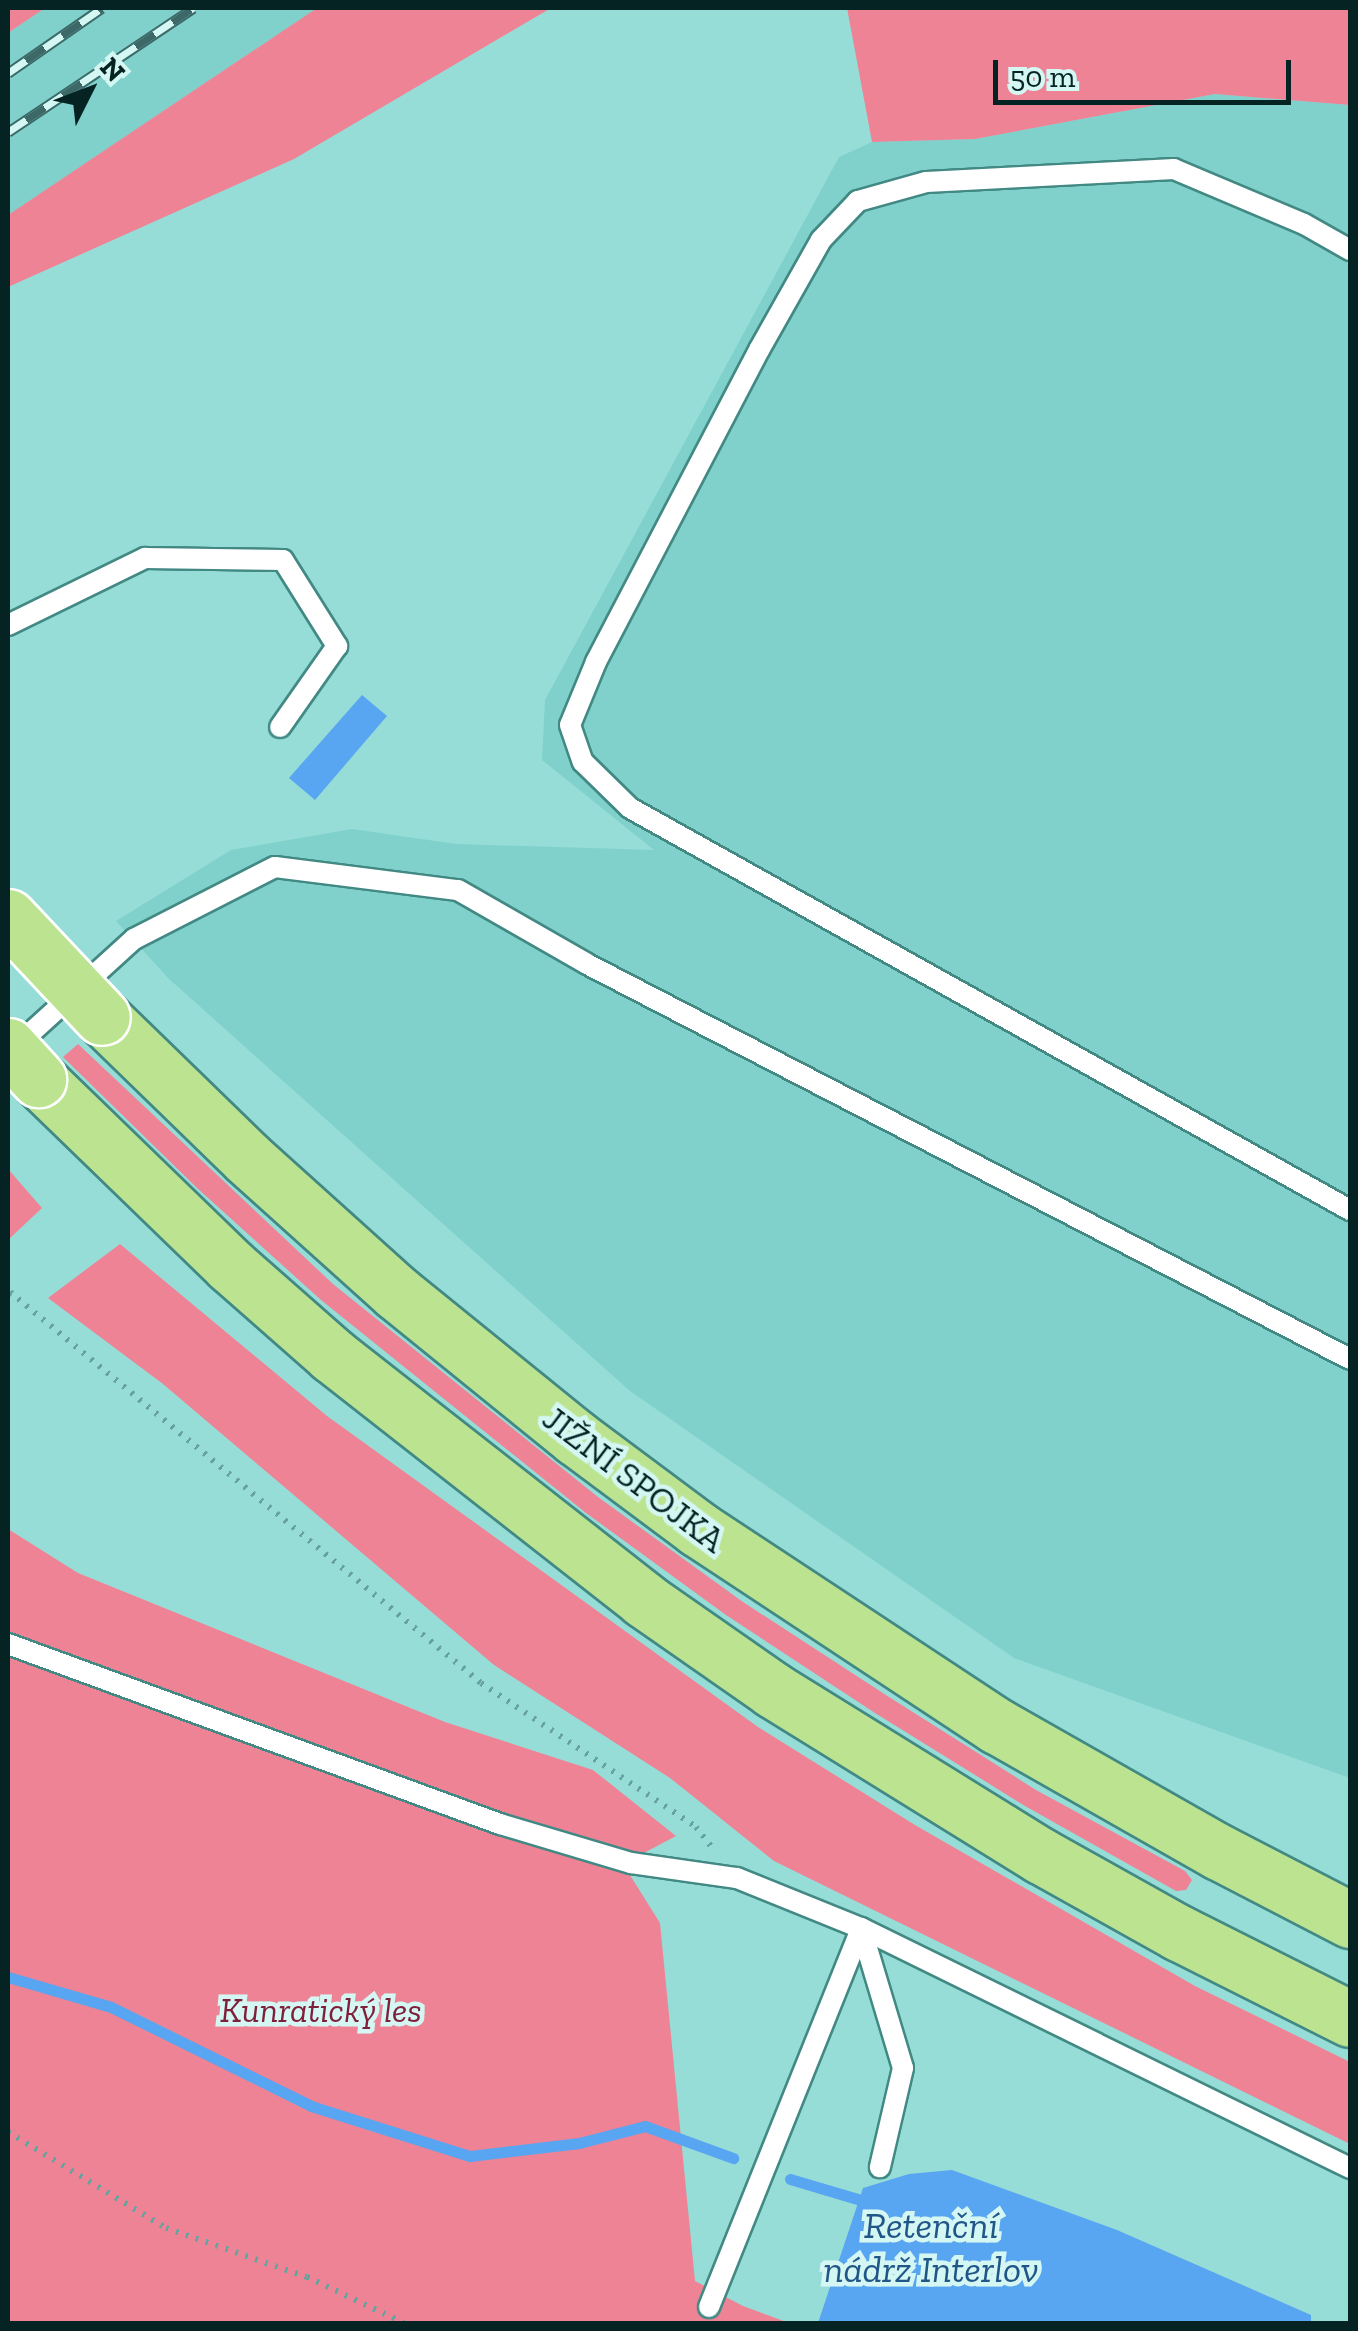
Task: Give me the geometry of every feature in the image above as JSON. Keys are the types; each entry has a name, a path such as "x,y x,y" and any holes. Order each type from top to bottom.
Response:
{"highway":[{"name":"JIŽNÍ SPOJKA","path":"8,917 102,1017 246,1158 397,1293 576,1438 698,1529 996,1726 1219,1852 1350,1920"},
{"path":"18,1060 189,1227 332,1355 644,1600 790,1700 1041,1856 1179,1933 1350,2018"}],"lane":[{"path":"1350,250 1304,224 1174,168 926,182 858,201 822,240 760,350 596,662 570,725 582,762 630,808 1350,1210"},
{"path":"8,625 145,558 283,560 337,646 280,726"},
{"path":"18,1060 134,939 275,866 458,890 587,964 1350,1359"},
{"path":"8,1644 500,1824 631,1862 738,1878 862,1928 1350,2168"},
{"path":"862,1928 903,2068 880,2167"},
{"path":"709,2307 862,1928"}],"path":[{"path":"9,1293 481,1683 696,1828 738,1878"},
{"path":"8,2132 166,2228 306,2277 406,2324"}],"shaded area":[{"path":"45,8 317,8 8,215 8,33"},
{"path":"1215,94 1350,105 1350,1778 1014,1658 630,1391 168,978 116,921 231,850 352,829 456,844 654,850 542,760 545,700 839,157 872,142 975,139"}],"green space":[{"path":"8,8 45,8 8,33"},
{"path":"317,8 551,8 294,159 8,287 8,215"},
{"path":"847,8 1350,8 1350,105 1215,94 975,139 872,142"},
{"path":"78,1044 333,1284 598,1497 743,1602 889,1697 1036,1790 1185,1871 1192,1880 1186,1890 1176,1891 1025,1806 875,1713 726,1615 586,1513 321,1300 197,1188 63,1057"},
{"path":"8,1169 42,1208 8,1240"},
{"path":"120,1244 327,1416 758,1727 915,1825 1195,1986 1350,2062 1350,2144 774,1861 670,1778 494,1665 163,1384 48,1298"},
{"name":"Kunratický les","path":"8,1529 78,1573 445,1722 593,1770 676,1836 623,1864 660,1923 695,2281 743,2306 789,2323 8,2323"}],"water":[{"path":"362,695 387,716 315,800 289,778"},
{"name":"Retenční nádrž Interlov","path":"952,2170 1117,2230 1311,2315 1311,2323 818,2323 863,2188 909,2174"}],"waterway":[{"path":"8,1977 111,2007 311,2106 470,2156 579,2143 645,2126 733,2158"},
{"path":"790,2179 871,2203"}],"railway":[{"path":"8,73 102,8"},
{"path":"8,132 193,8"}]}
